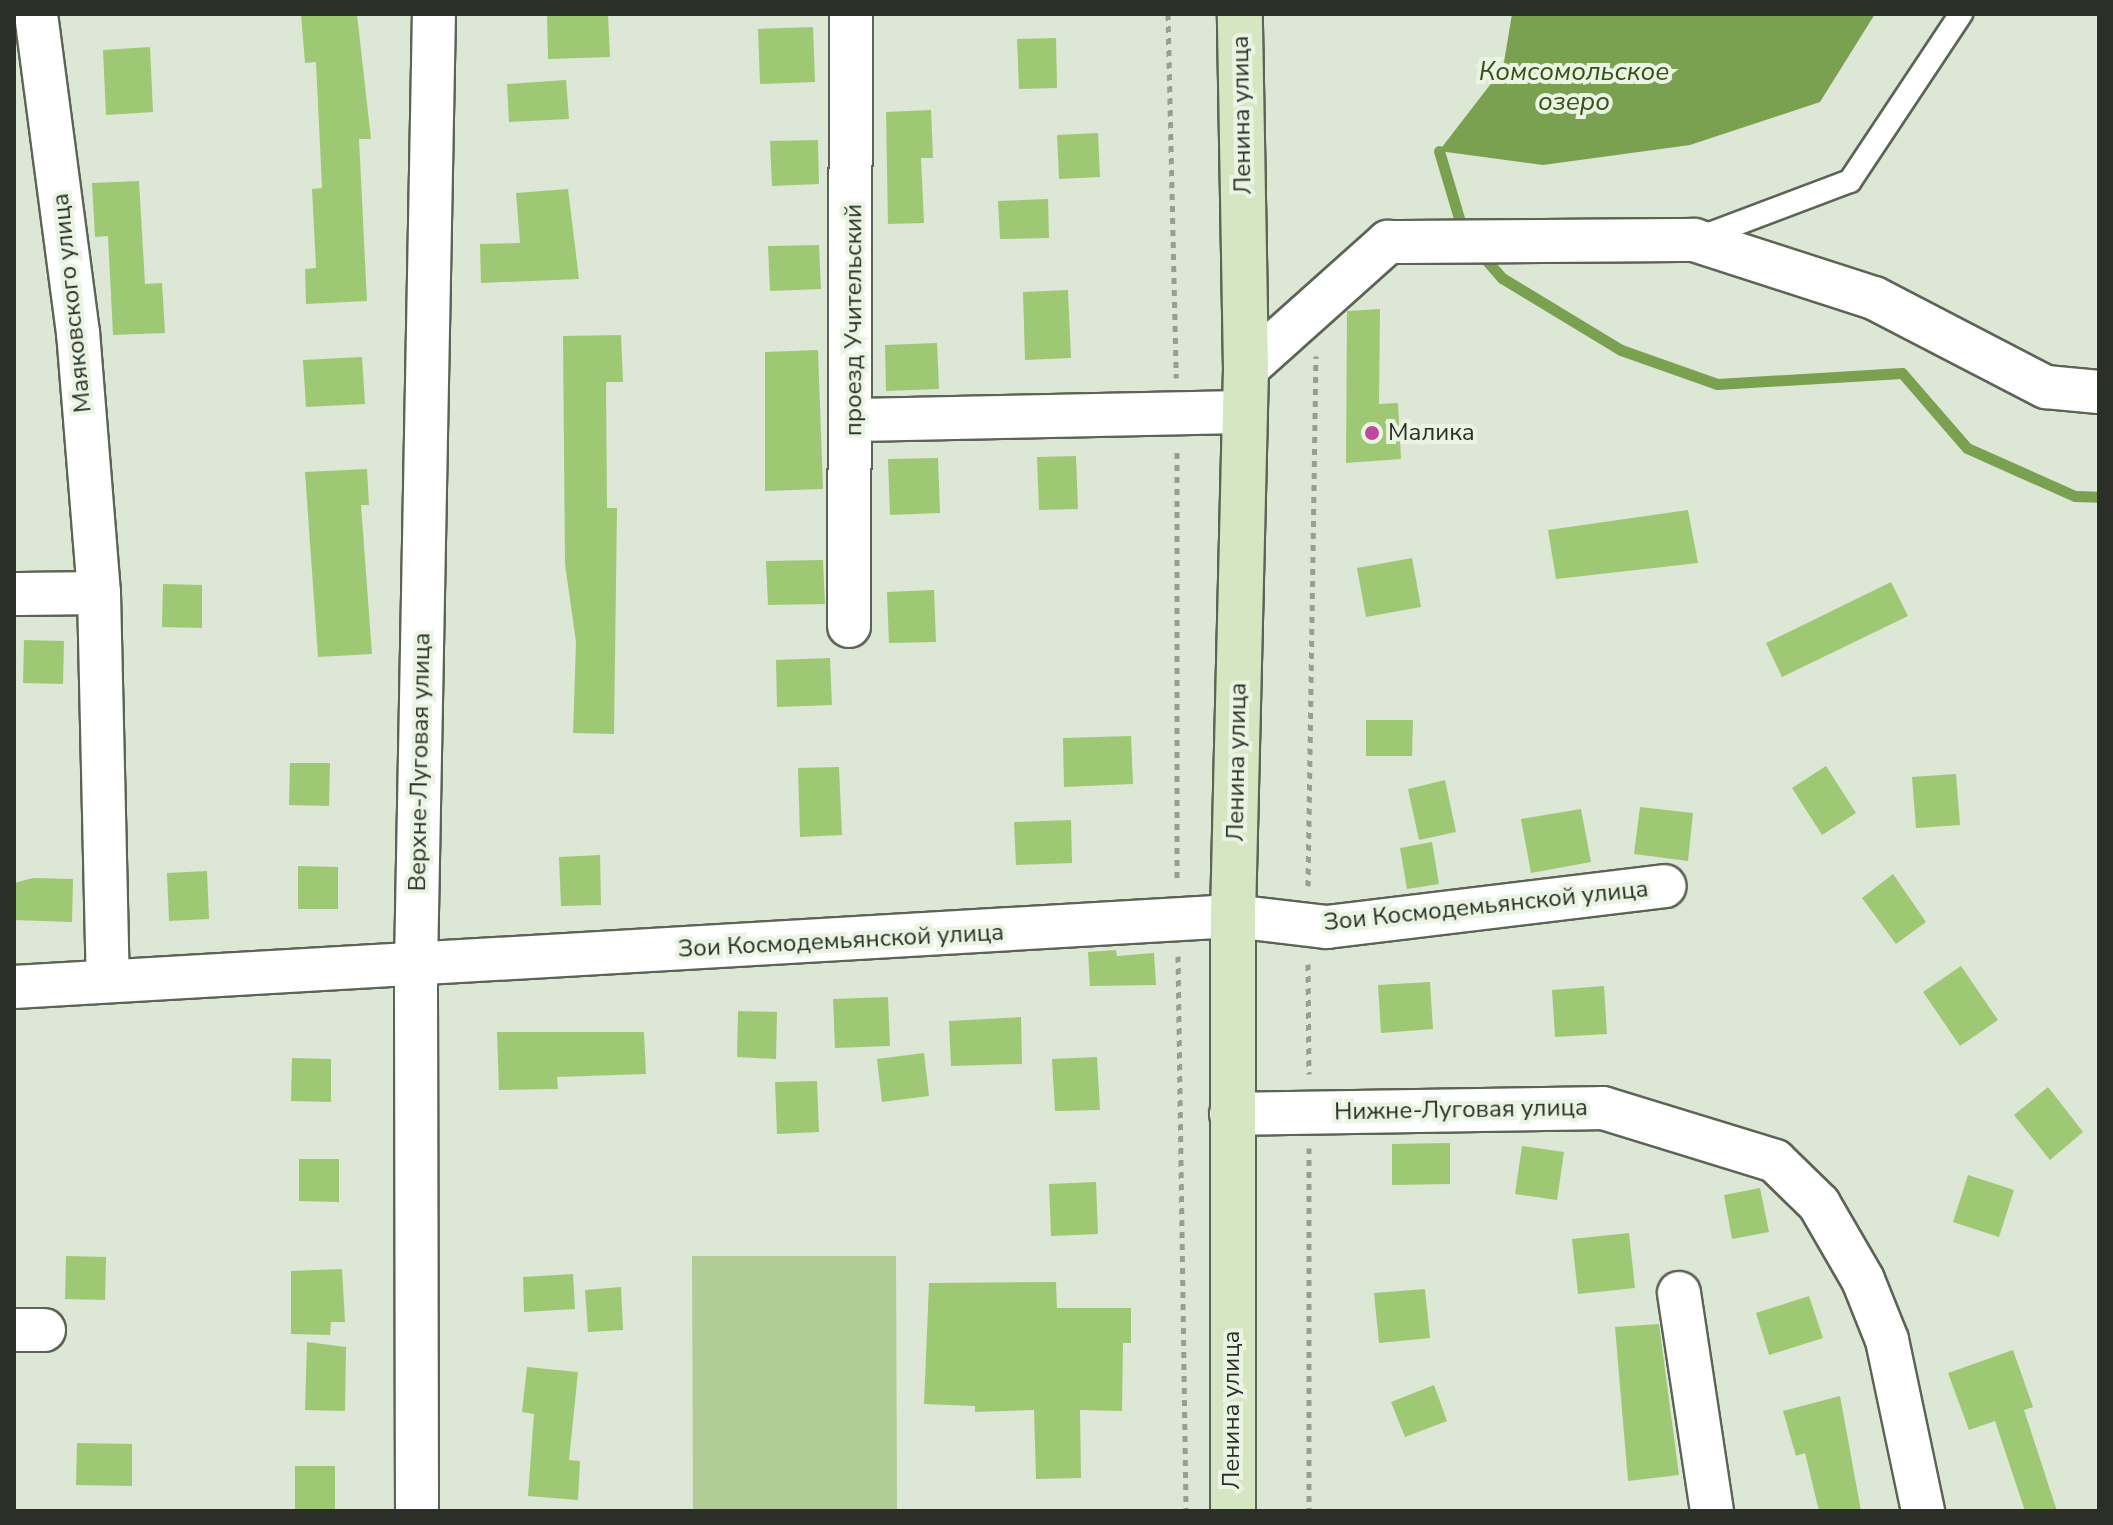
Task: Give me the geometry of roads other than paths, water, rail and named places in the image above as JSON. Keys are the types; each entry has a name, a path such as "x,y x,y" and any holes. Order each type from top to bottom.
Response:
{"main road":[{"name":"Ленина улица","path":"1233,1511 1233,916 1245,391 1240,14"}],"street":[{"name":"Маяковского улица","path":"36,14 78,332 99,593 108,981"},
{"name":"Верхне-Луговая улица","path":"417,1511 416,966 434,14"},
{"name":"проезд Учительский","path":"849,626 855,420 851,14"},
{"path":"855,420 1177,416 1245,391 1388,242 1526,237 1694,240 1874,298 2046,387 2099,392"},
{"path":"14,594 99,593"},
{"name":"Зои Космодемьянской улица","path":"14,987 1177,922 1233,916 1327,927 1665,886"},
{"name":"Нижне-Луговая улица","path":"1231,1114 1603,1108 1775,1161 1819,1204 1863,1280 1887,1340 1923,1511"},
{"path":"1679,1293 1712,1511"}],"lane":[{"path":"1694,240 1850,181 1961,14"}],"water":[{"name":"Комсомольское озеро","path":"1512,14 1875,14 1820,102 1690,145 1543,165 1439,151 1503,68"}],"waterway":[{"path":"1439,151 1464,235"},
{"path":"1481,254 1502,278 1621,350 1717,384 1902,373 1967,448 2075,496 2099,497"}],"place":[{"name":"Малика","path":"1372,433"}]}
